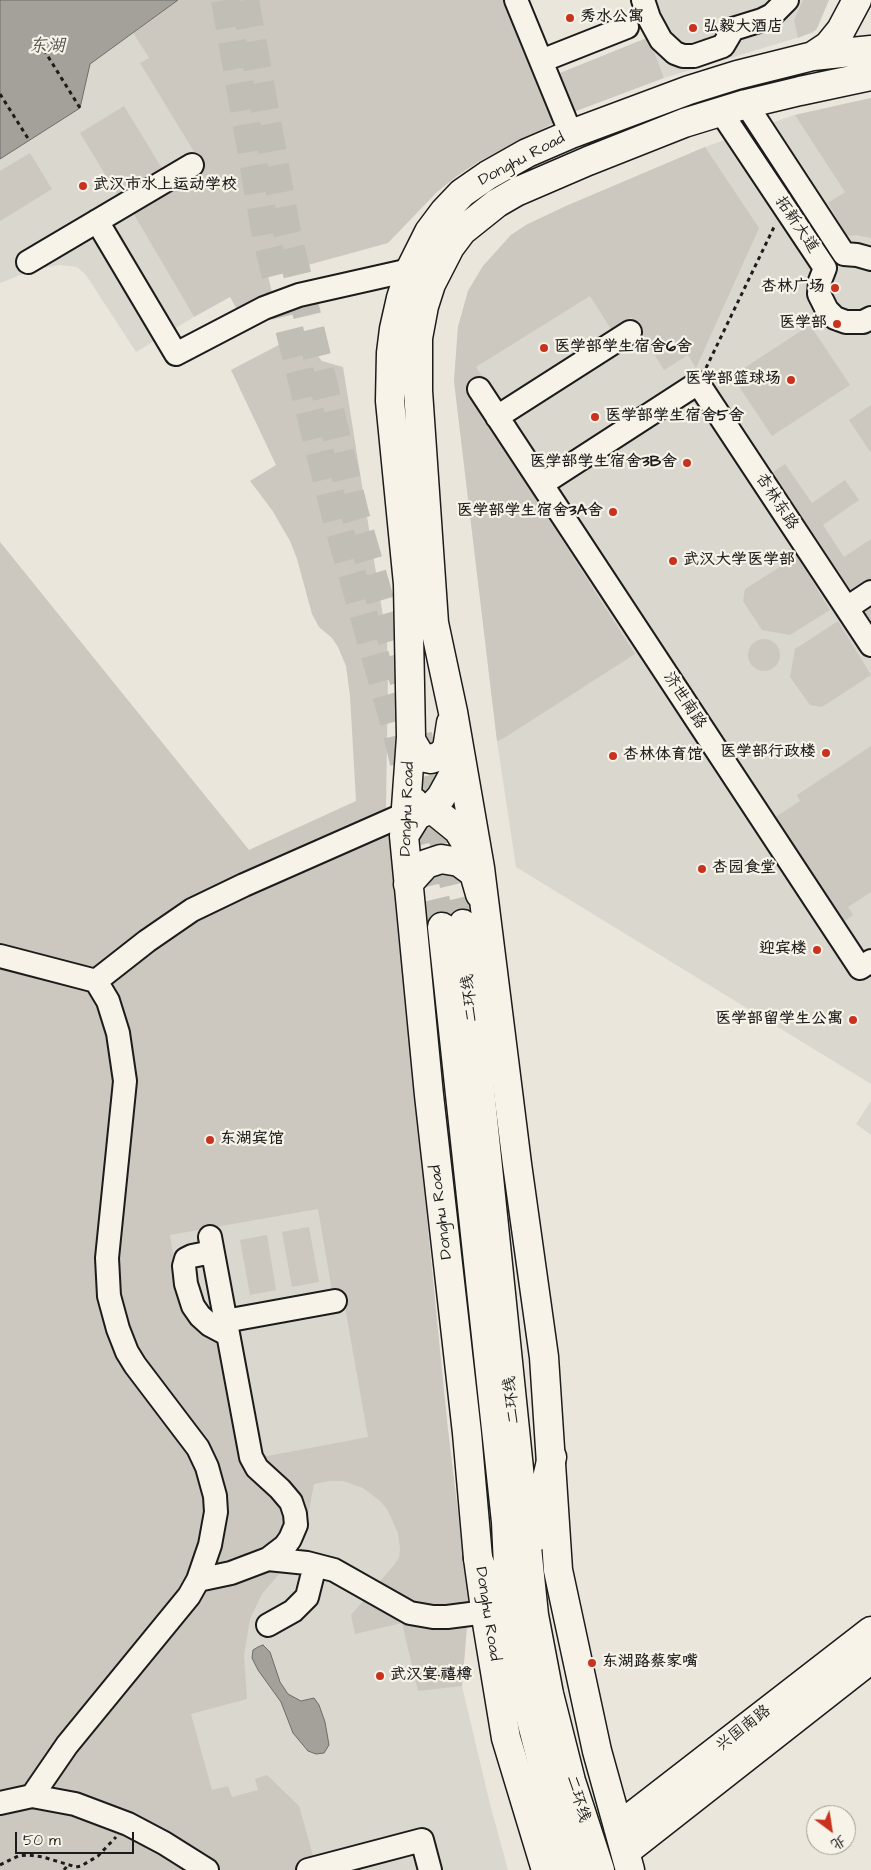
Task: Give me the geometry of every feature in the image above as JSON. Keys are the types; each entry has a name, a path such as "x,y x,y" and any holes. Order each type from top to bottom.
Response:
{"main road":[{"path":"813,56 828,46 841,30 857,0"},
{"name":"Donghu Road","path":"546,1870 506,1738 478,1558 468,1433 429,1094 408,884 411,813 411,740 408,584 389,383 394,329 410,270 429,232 462,193 488,175 519,157 571,134 689,90 737,75 813,56 871,50"},
{"name":"Donghu Road","path":"624,1850 597,1751 558,1570 544,1357 517,1164 463,921 480,868 434,623 417,371 418,338 424,306 437,270 450,246 480,215 503,199 588,160 640,139 746,104 871,76"},
{"path":"411,740 421,757 431,759 440,756 447,749 452,712"},
{"path":"411,813 441,798 452,777 460,754"},
{"path":"411,813 437,813 458,830 480,868"},
{"path":"408,884 426,864 441,858 458,862 474,873 463,921"},
{"name":"二环线","path":"463,921 534,1615 549,1694 571,1781 600,1870"},
{"name":"二环线","path":"463,921 506,1522 510,1609 526,1700 548,1786 574,1870"},
{"path":"534,1615 539,1512 552,1457"},
{"path":"478,1558 526,1700"},
{"name":"兴国南路","path":"624,1850 871,1631"},
{"name":"兴国南路","path":"624,1850 871,1659"}],"street":[{"path":"516,0 571,134"},
{"path":"644,0 650,18 661,40 675,53 683,56 694,56 722,46 733,29 767,18 787,0"},
{"path":"541,61 627,27"},
{"path":"726,41 737,75"},
{"name":"拓新大道","path":"746,104 844,254 871,259"},
{"name":"拓新大道","path":"721,112 825,268 819,288 821,299 827,310 841,321 868,325"},
{"path":"28,262 192,165"},
{"path":"97,221 176,354 264,308 299,294 410,270"},
{"path":"497,417 630,332"},
{"path":"542,484 698,383"},
{"name":"杏林东路","path":"698,383 871,645"},
{"name":"济世南路","path":"479,389 866,964"},
{"path":"847,608 871,592"},
{"path":"96,981 147,941 192,910 244,885 411,813"},
{"path":"0,956 96,981 108,1001 122,1050 125,1081 107,1258 109,1296 118,1329 127,1352 198,1448 212,1479 215,1496 214,1529 210,1545 198,1580 189,1596 67,1745 32,1796"},
{"path":"198,1580 241,1570 268,1559 285,1546 296,1525 295,1514 290,1502 250,1457 226,1328 211,1244 186,1259 184,1266 186,1284 191,1300 200,1316 210,1326 226,1328 335,1301"},
{"path":"268,1559 315,1565 334,1570 410,1613 433,1617 447,1617 486,1612"},
{"path":"268,1625 293,1611 307,1597 315,1565"},
{"path":"0,1803 32,1796 76,1804 128,1824 164,1843 207,1870"},
{"path":"308,1870 422,1840 430,1870"}],"path":[{"path":"44,50 80,108"},
{"path":"0,94 29,140"},
{"path":"698,383 784,206"},
{"path":"0,1865 18,1856 28,1855 43,1857 76,1867 82,1866 98,1856 128,1824"},
{"path":"64,1870 68,1865"}],"shaded area":[{"path":"178,0 507,0 558,121 478,162 457,176 437,192 388,243 268,276 273,297 239,313 230,297 194,317 130,208 202,165 140,63 149,58 133,33"},
{"path":"635,0 829,0 818,27 813,33 664,78"},
{"path":"803,0 829,0 816,30 798,38 794,20"},
{"name":"武汉市水上运动学校","path":"133,33 149,58 141,63 202,165 130,208 194,317 136,352 86,275 77,267 60,265 33,270 0,283 0,159 80,108 90,64"},
{"path":"649,37 664,78 571,113 555,75"},
{"name":"武汉大学医学部","path":"871,98 871,1084 516,867 497,741 454,381 458,327 468,291 483,266 511,235 526,225 566,206 705,147 794,115"},
{"path":"871,98 871,238 856,235 847,236 828,203 845,192 795,115"},
{"path":"124,106 166,175 122,202 80,133"},
{"path":"705,147 759,228 696,368 688,355 664,370 631,317 611,329 590,296 476,367 498,401 480,412 635,654 497,741 454,381 458,327 468,291 483,266 511,235 526,225"},
{"path":"30,153 52,189 0,221 0,171"},
{"name":"医学部篮球场","path":"810,325 850,385 772,436 732,376"},
{"name":"东湖宾馆","path":"292,338 298,339 311,347 322,361 343,367 387,641 386,806 448,1430 469,1602 462,1686 418,1691 402,1623 355,1634 351,1615 399,1558 398,1533 387,1509 363,1488 343,1481 314,1484 304,1529 286,1566 262,1594 250,1619 244,1655 247,1699 191,1714 212,1790 228,1786 232,1797 258,1790 255,1779 267,1775 299,1806 317,1870 0,1870 0,542 249,850 356,801 350,696 346,666 338,647 332,638 319,627 312,614 297,559 290,541 272,510 250,481 276,465 231,370","holes":["318,1209 333,1297 343,1296 368,1437 241,1461 219,1344 205,1330 177,1279 170,1235"]},
{"path":"871,405 871,453 849,420"},
{"path":"785,464 812,503 845,480 859,500 823,525 844,557 871,539 871,634 767,476"},
{"name":"东湖宾馆","path":"0,542 249,850 356,801 448,1430 469,1602 462,1686 508,1870 0,1870"},
{"path":"797,556 830,610 790,635 762,630 743,601 745,589"},
{"path":"838,621 871,675 822,707 810,705 790,677 795,649"},
{"path":"764,639 775,644 780,655 775,666 764,671 753,666 748,655 753,644"},
{"path":"871,746 871,892 848,907 853,915 841,924 771,820 800,801 797,795"},
{"path":"871,1101 871,1135 856,1124"},
{"path":"309,1227 319,1282 292,1287 282,1232"},
{"path":"267,1235 276,1290 250,1295 240,1240"}],"water":[{"name":"东湖","path":"0,0 178,0 90,64 80,108 0,159"},
{"path":"263,1645 270,1652 280,1682 288,1694 301,1701 314,1698 319,1705 325,1722 329,1745 324,1753 316,1754 308,1751 293,1733 281,1702 258,1670 252,1658 253,1650"}],"tunnel":[{"path":"225,0 266,236 337,521 396,729 442,927"},
{"path":"245,0 287,232 355,514 406,689"},
{"path":"418,735 463,924"}],"place":[{"name":"秀水公寓","path":"570,18"},
{"name":"弘毅大酒店","path":"693,28"},
{"name":"武汉市水上运动学校","path":"83,186"},
{"name":"杏林广场","path":"835,288"},
{"name":"医学部","path":"837,324"},
{"name":"医学部学生宿舍6舍","path":"544,348"},
{"name":"医学部篮球场","path":"791,380"},
{"name":"医学部学生宿舍5舍","path":"595,417"},
{"name":"医学部学生宿舍3B舍","path":"687,463"},
{"name":"医学部学生宿舍3A舍","path":"613,512"},
{"name":"武汉大学医学部","path":"673,561"},
{"name":"医学部行政楼","path":"826,753"},
{"name":"杏林体育馆","path":"613,756"},
{"name":"杏园食堂","path":"702,869"},
{"name":"迎宾楼","path":"817,950"},
{"name":"医学部留学生公寓","path":"853,1020"},
{"name":"东湖宾馆","path":"210,1140"},
{"name":"东湖路蔡家嘴","path":"592,1663"},
{"name":"武汉宴·禧樽","path":"380,1676"}]}
